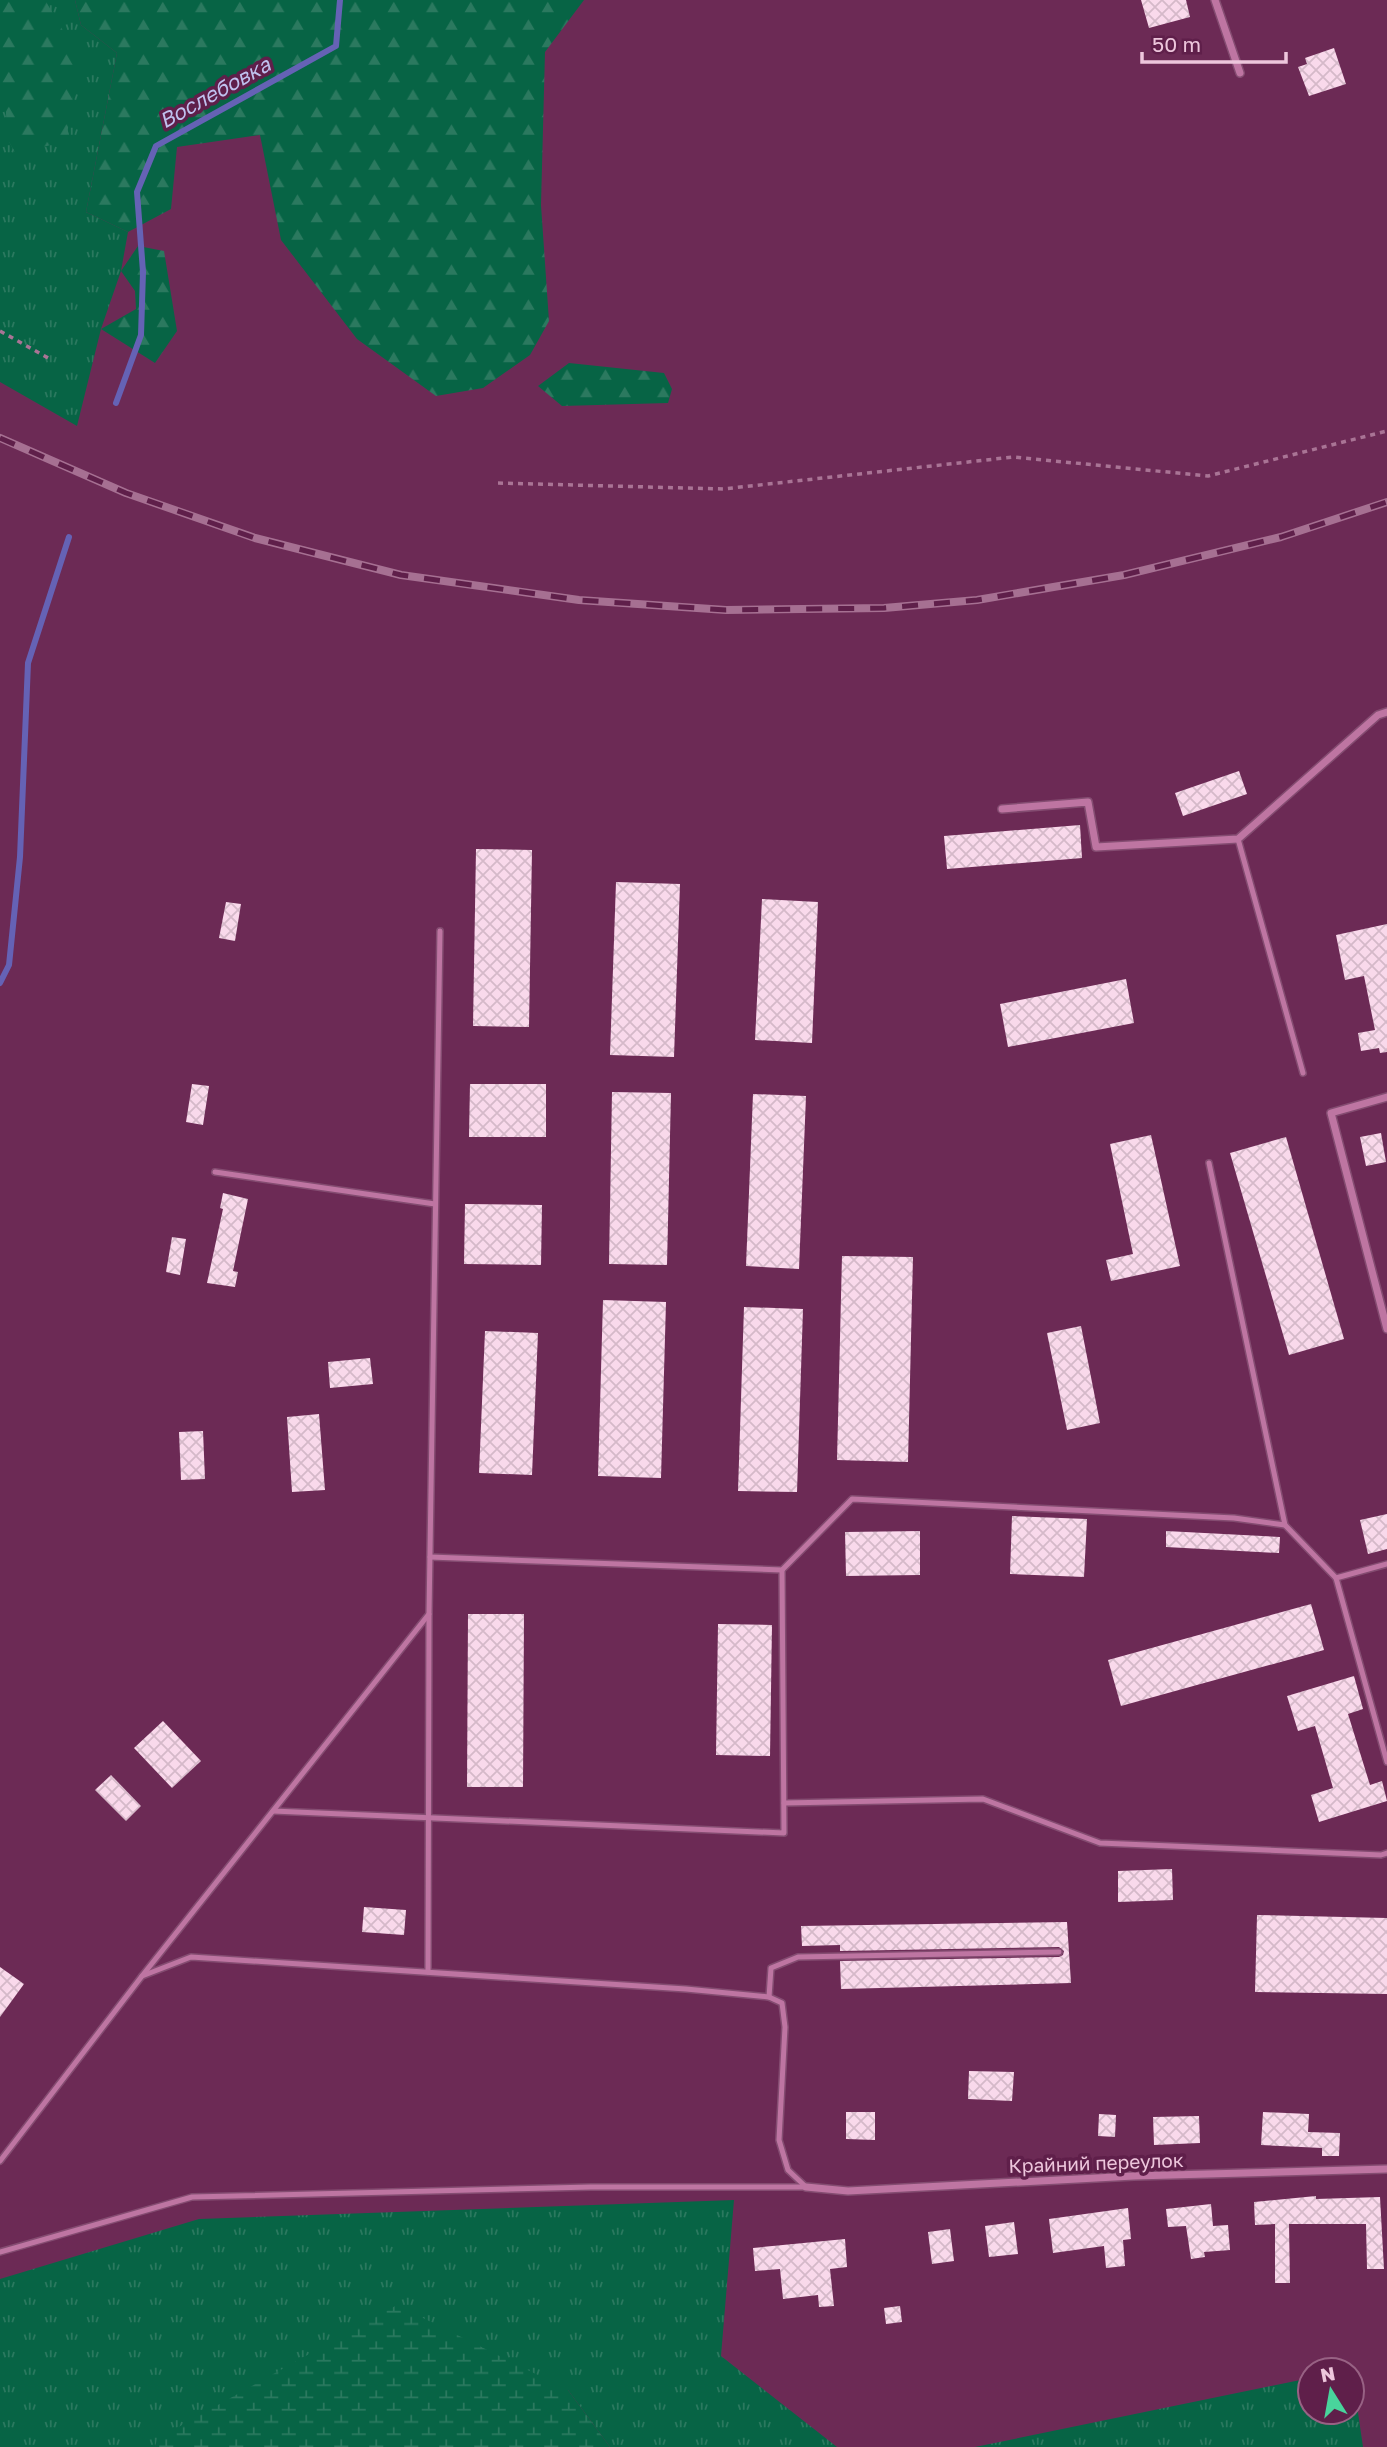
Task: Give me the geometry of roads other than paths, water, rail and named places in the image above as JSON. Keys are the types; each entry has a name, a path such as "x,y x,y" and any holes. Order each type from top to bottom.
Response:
{"street":[{"path":"1216,0 1240,73"},
{"path":"1002,809 1087,802 1096,847 1238,839 1378,715 1387,712"},
{"path":"1387,1097 1331,1113 1387,1329"},
{"name":"Крайний переулок","path":"806,2187 848,2191 1134,2176 1387,2169"}],"lane":[{"path":"1238,839 1303,1073"},
{"path":"428,1972 429,1614 439,931"},
{"path":"1209,1163 1285,1525 1336,1578 1387,1762"},
{"path":"215,1172 435,1204"},
{"path":"273,1811 784,1833 782,1570 852,1499 1234,1518 1285,1525"},
{"path":"430,1557 782,1570"},
{"path":"1336,1578 1387,1564"},
{"path":"0,2161 142,1976 429,1614"},
{"path":"784,1803 983,1799 1100,1843 1381,1855 1387,1853"},
{"path":"769,1997 771,1968 798,1957 1059,1952"},
{"path":"142,1976 191,1956 686,1989 769,1997 782,2003 785,2027 779,2140 788,2170 806,2187"},
{"path":"0,2252 192,2197 592,2187 806,2187"}],"waterway":[{"name":"Вослебовка","path":"116,403 141,335 143,272 137,192 156,146 336,46 340,0"},
{"name":"Вослебовка","path":"0,983 9,965 20,857 28,663 69,537"}],"railway":[{"path":"0,438 126,493 255,538 401,575 579,600 726,610 884,608 977,600 1124,575 1281,537 1387,502"}]}
